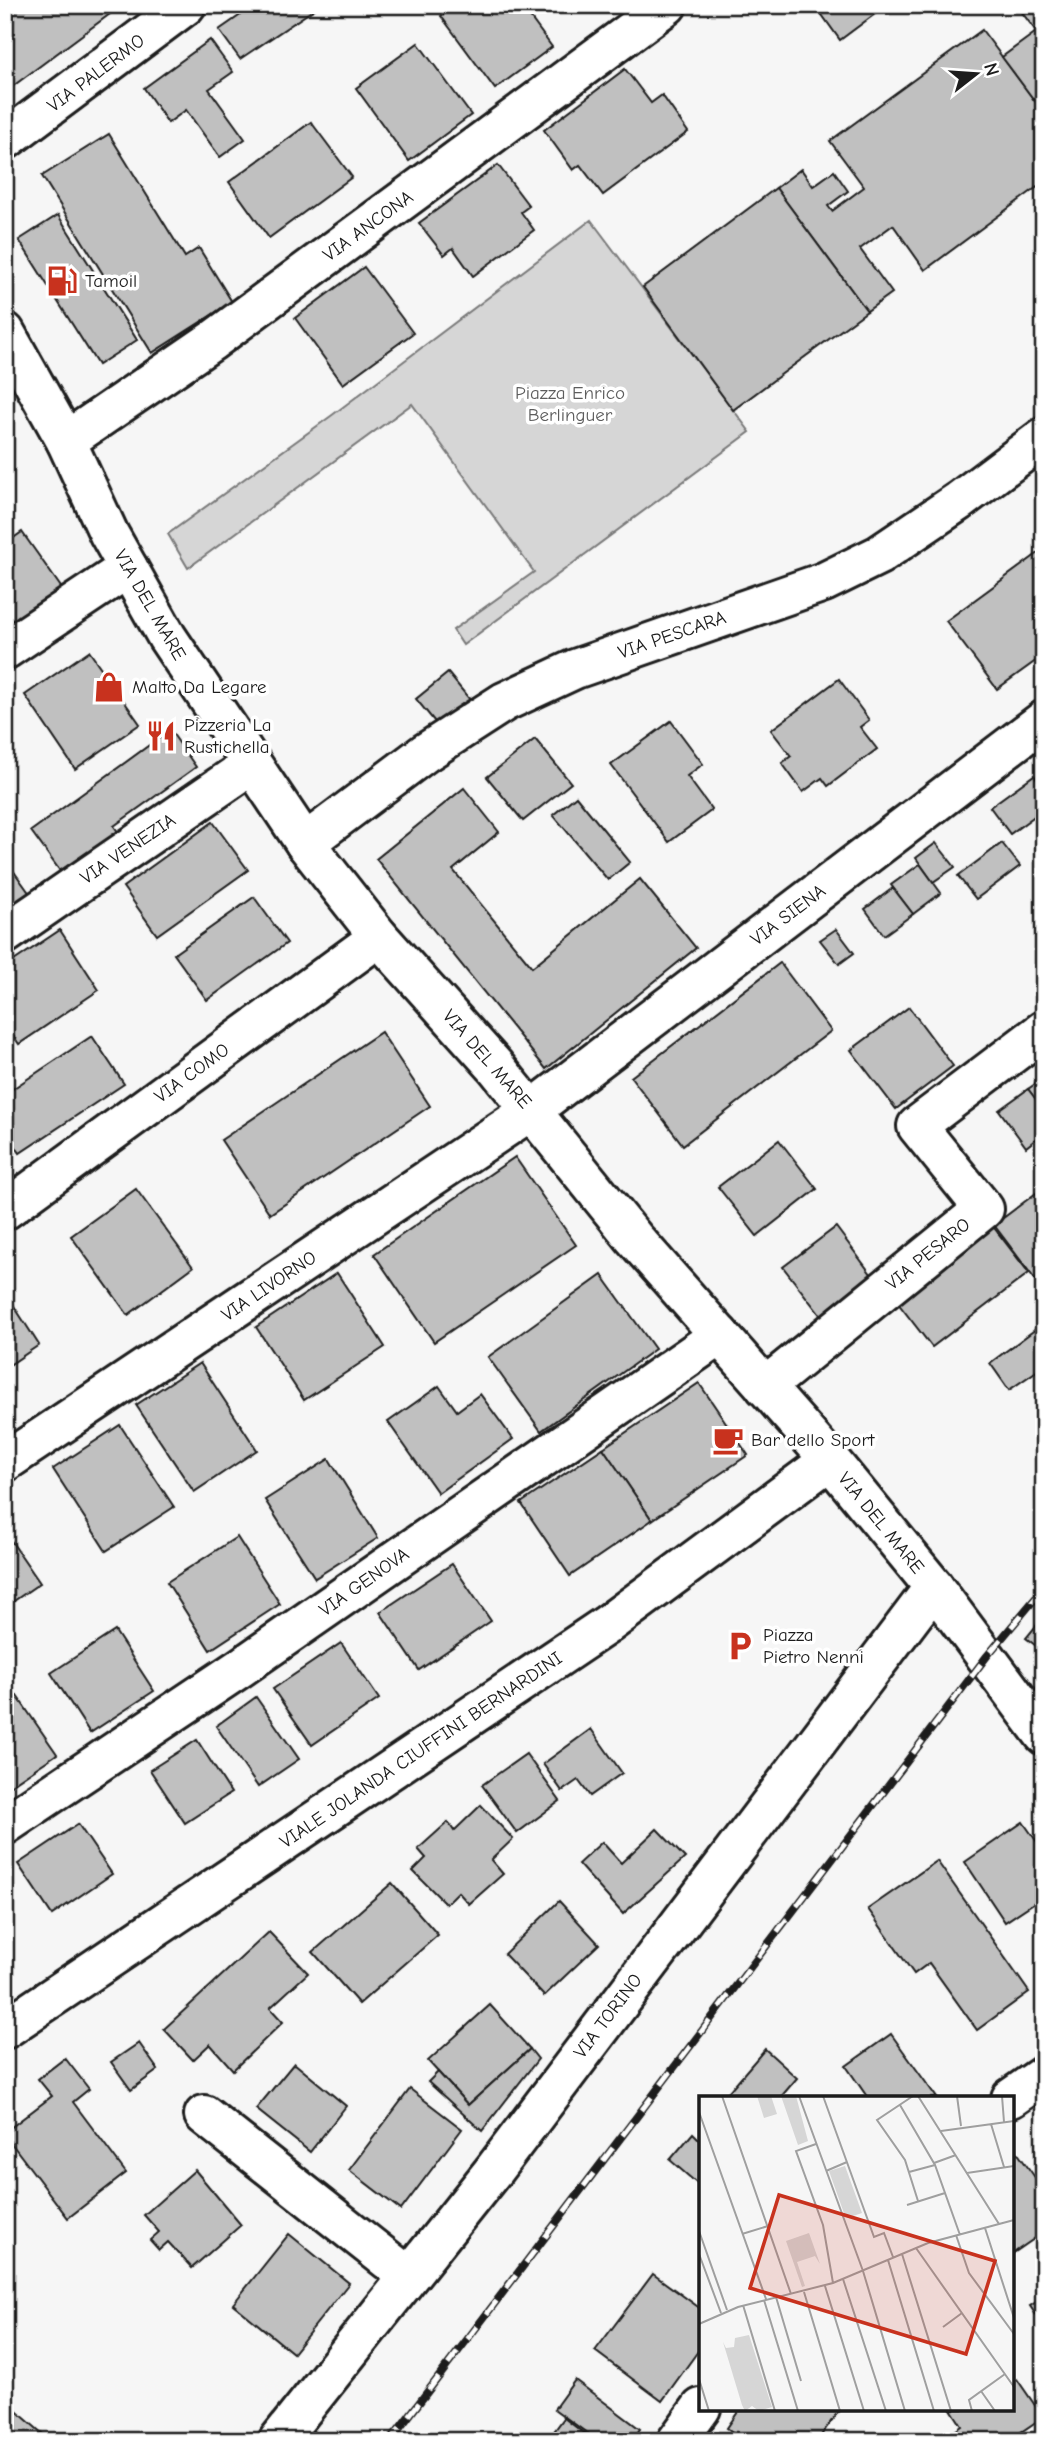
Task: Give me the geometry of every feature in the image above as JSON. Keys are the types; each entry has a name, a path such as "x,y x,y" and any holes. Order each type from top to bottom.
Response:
{"street":[{"name":"VIA PALERMO","path":"5,140 186,5"},
{"name":"VIA ANCONA","path":"66,441 212,341 667,5"},
{"name":"VIA DEL MARE","path":"5,332 66,441 128,568 167,637 305,843 379,937 532,1110 634,1238 830,1460 934,1587 1044,1735"},
{"name":"VIA PESCARA","path":"305,843 425,753 504,702 575,669 824,582 879,555 959,501 1044,437"},
{"path":"5,650 128,568"},
{"name":"VIA SIENA","path":"532,1110 1044,720"},
{"name":"VIA VENEZIA","path":"5,934 251,765"},
{"name":"VIA COMO","path":"5,1210 379,937"},
{"name":"VIA PESARO","path":"765,1387 984,1209 917,1126 1044,1030"},
{"name":"VIA LIVORNO","path":"5,1462 532,1110"},
{"name":"VIA GENOVA","path":"5,1825 240,1668 720,1335"},
{"name":"VIALE JOLANDA CIUFFINI BERNARDINI","path":"5,2029 608,1624 830,1460"},
{"name":"VIA TORINO","path":"278,2441 493,2171 934,1587"},
{"path":"1014,2097 1044,2075"},
{"path":"204,2115 408,2276"},
{"path":"677,2441 699,2411"}],"green space":[{"name":"Piazza Enrico Berlinguer","path":"591,220 750,432 463,645 453,630 534,572 412,404 188,568 168,534 331,416"}],"building":[{"path":"5,5 116,5 118,8 5,92"},
{"path":"255,5 314,5 316,8 240,59 219,30"},
{"path":"455,5 521,5 552,47 495,89 441,16"},
{"path":"815,5 887,5 840,40"},
{"path":"1044,5 1044,42 1018,7"},
{"path":"982,30 1044,113 1044,182 925,270 893,225 860,249 892,293 867,311 776,188 801,169 813,186 834,171 848,191 828,206 832,211 864,187 830,141"},
{"path":"1036,32 1044,42 1044,93 1034,100 1002,57"},
{"path":"210,40 233,72 209,89 245,139 220,157 186,110 168,123 144,88"},
{"path":"418,43 471,115 409,161 356,88"},
{"path":"625,69 651,103 662,95 688,132 603,195 580,165 573,170 544,130"},
{"path":"311,122 352,177 269,238 229,182"},
{"path":"109,134 185,257 199,248 232,302 152,353 42,176"},
{"path":"498,165 529,206 521,212 534,230 473,276 453,248 444,255 419,223"},
{"path":"776,188 867,311 733,410 643,287"},
{"path":"58,215 137,340 98,365 19,240"},
{"path":"364,267 413,333 343,384 295,318"},
{"path":"22,532 63,590 5,632 5,544"},
{"path":"1044,549 1044,655 997,689 946,621"},
{"path":"89,651 140,724 75,769 25,695"},
{"path":"448,673 471,701 439,727 416,699"},
{"path":"839,679 869,720 860,727 877,749 828,786 822,778 803,792 782,763 791,756 771,730"},
{"path":"671,721 703,764 687,776 712,810 669,842 611,765"},
{"path":"170,730 196,767 114,826 128,846 71,886 31,831"},
{"path":"535,739 571,783 523,821 487,777"},
{"path":"1034,775 1044,788 1044,809 1010,834 990,807"},
{"path":"464,788 499,832 453,870 532,967 640,879 696,948 546,1069 376,859"},
{"path":"576,796 630,862 608,880 553,815"},
{"path":"213,822 248,870 157,935 123,887"},
{"path":"936,843 955,867 933,882 916,858"},
{"path":"1002,843 1020,866 976,899 958,876"},
{"path":"5,859 30,894 5,911"},
{"path":"920,864 941,893 913,914 891,885"},
{"path":"893,888 913,914 884,935 865,909"},
{"path":"254,897 287,943 207,1000 174,954"},
{"path":"836,929 854,953 839,964 820,940"},
{"path":"60,930 99,990 19,1044 5,1024 5,967"},
{"path":"780,963 831,1031 683,1145 631,1077"},
{"path":"909,1007 953,1066 896,1109 851,1050"},
{"path":"381,1032 430,1106 270,1214 221,1140"},
{"path":"92,1036 124,1084 20,1153 5,1131 5,1094"},
{"path":"1044,1078 1044,1110 1028,1089"},
{"path":"1028,1089 1044,1110 1044,1133 1026,1147 999,1110"},
{"path":"779,1140 817,1189 757,1236 718,1187"},
{"path":"515,1157 576,1245 434,1342 374,1254"},
{"path":"1044,1187 1044,1290 1043,1290 994,1225"},
{"path":"136,1189 193,1267 128,1315 71,1236"},
{"path":"988,1220 1029,1273 932,1347 891,1294"},
{"path":"836,1227 880,1286 828,1325 783,1267"},
{"path":"337,1273 385,1347 304,1400 256,1327"},
{"path":"602,1275 655,1349 541,1431 488,1357"},
{"path":"5,1292 39,1345 5,1368"},
{"path":"1044,1323 1044,1366 1009,1390 990,1363"},
{"path":"200,1363 257,1450 194,1492 136,1405"},
{"path":"699,1383 748,1455 652,1520 603,1448"},
{"path":"439,1386 457,1411 480,1394 513,1439 438,1493 388,1422"},
{"path":"120,1425 174,1507 106,1551 53,1469"},
{"path":"603,1448 652,1520 570,1576 521,1503"},
{"path":"329,1459 378,1538 315,1578 265,1500"},
{"path":"5,1532 40,1583 5,1607"},
{"path":"237,1537 280,1604 210,1650 167,1582"},
{"path":"452,1564 491,1621 419,1670 380,1612"},
{"path":"1044,1616 1044,1652 1026,1638"},
{"path":"115,1631 154,1691 90,1733 51,1673"},
{"path":"341,1643 379,1699 312,1745 273,1689"},
{"path":"5,1681 57,1754 5,1789"},
{"path":"256,1697 299,1759 258,1787 216,1726"},
{"path":"591,1729 622,1773 590,1796 578,1780 562,1791 543,1764"},
{"path":"197,1740 231,1793 185,1823 150,1770"},
{"path":"526,1754 560,1801 517,1833 482,1785"},
{"path":"481,1805 513,1839 491,1860 503,1874 469,1904 458,1892 446,1904 413,1871 426,1858 418,1849 448,1822 454,1831"},
{"path":"1023,1822 1044,1852 1044,1896 1005,1922 965,1862"},
{"path":"78,1824 112,1874 52,1915 18,1864"},
{"path":"657,1829 685,1858 623,1914 578,1864 602,1842 621,1863"},
{"path":"937,1861 1029,1992 977,2030 929,1963 914,1974 868,1909"},
{"path":"392,1883 438,1935 359,2004 313,1952"},
{"path":"559,1901 599,1944 544,1996 504,1954"},
{"path":"269,1932 308,1973 270,2008 283,2022 233,2070 210,2044 193,2060 164,2029"},
{"path":"490,2005 530,2049 468,2105 428,2061"},
{"path":"891,2034 936,2096 867,2096 846,2066"},
{"path":"139,2043 158,2070 131,2090 111,2062"},
{"path":"530,2049 538,2059 482,2131 428,2082 438,2072 468,2105"},
{"path":"765,2049 797,2078 782,2096 725,2096"},
{"path":"65,2058 89,2089 73,2102 126,2173 68,2218 5,2135 5,2132 52,2096 38,2079"},
{"path":"294,2063 346,2106 310,2152 256,2109"},
{"path":"410,2089 462,2129 401,2210 349,2170"},
{"path":"693,2133 699,2139 699,2185 670,2160"},
{"path":"1014,2148 1044,2190 1044,2232 1014,2253"},
{"path":"195,2170 241,2225 192,2268 168,2242 159,2250 150,2240 159,2232 144,2215"},
{"path":"289,2234 349,2283 293,2353 233,2304"},
{"path":"653,2274 699,2308 699,2350 662,2401 595,2351"},
{"path":"1044,2297 1044,2327 1030,2306"},
{"path":"1017,2379 1043,2417 1008,2441 957,2441 952,2433 962,2426 952,2411 1014,2411 1014,2381"},
{"path":"575,2380 640,2429 631,2441 598,2441 554,2409"},
{"path":"5,2401 51,2441 5,2441"},
{"path":"739,2411 839,2411 817,2441 745,2441 727,2428"},
{"path":"564,2418 594,2441 547,2441"}],"railway":[{"path":"390,2441 987,1656 1044,1588"}],"place":[{"name":"Tamoil","path":"62,281"},
{"name":"Malto Da Legare","path":"109,687"},
{"name":"Pizzeria La Rustichella","path":"161,736"},
{"name":"Bar dello Sport","path":"728,1440"},
{"name":"Piazza Pietro Nenni","path":"740,1646"}]}
